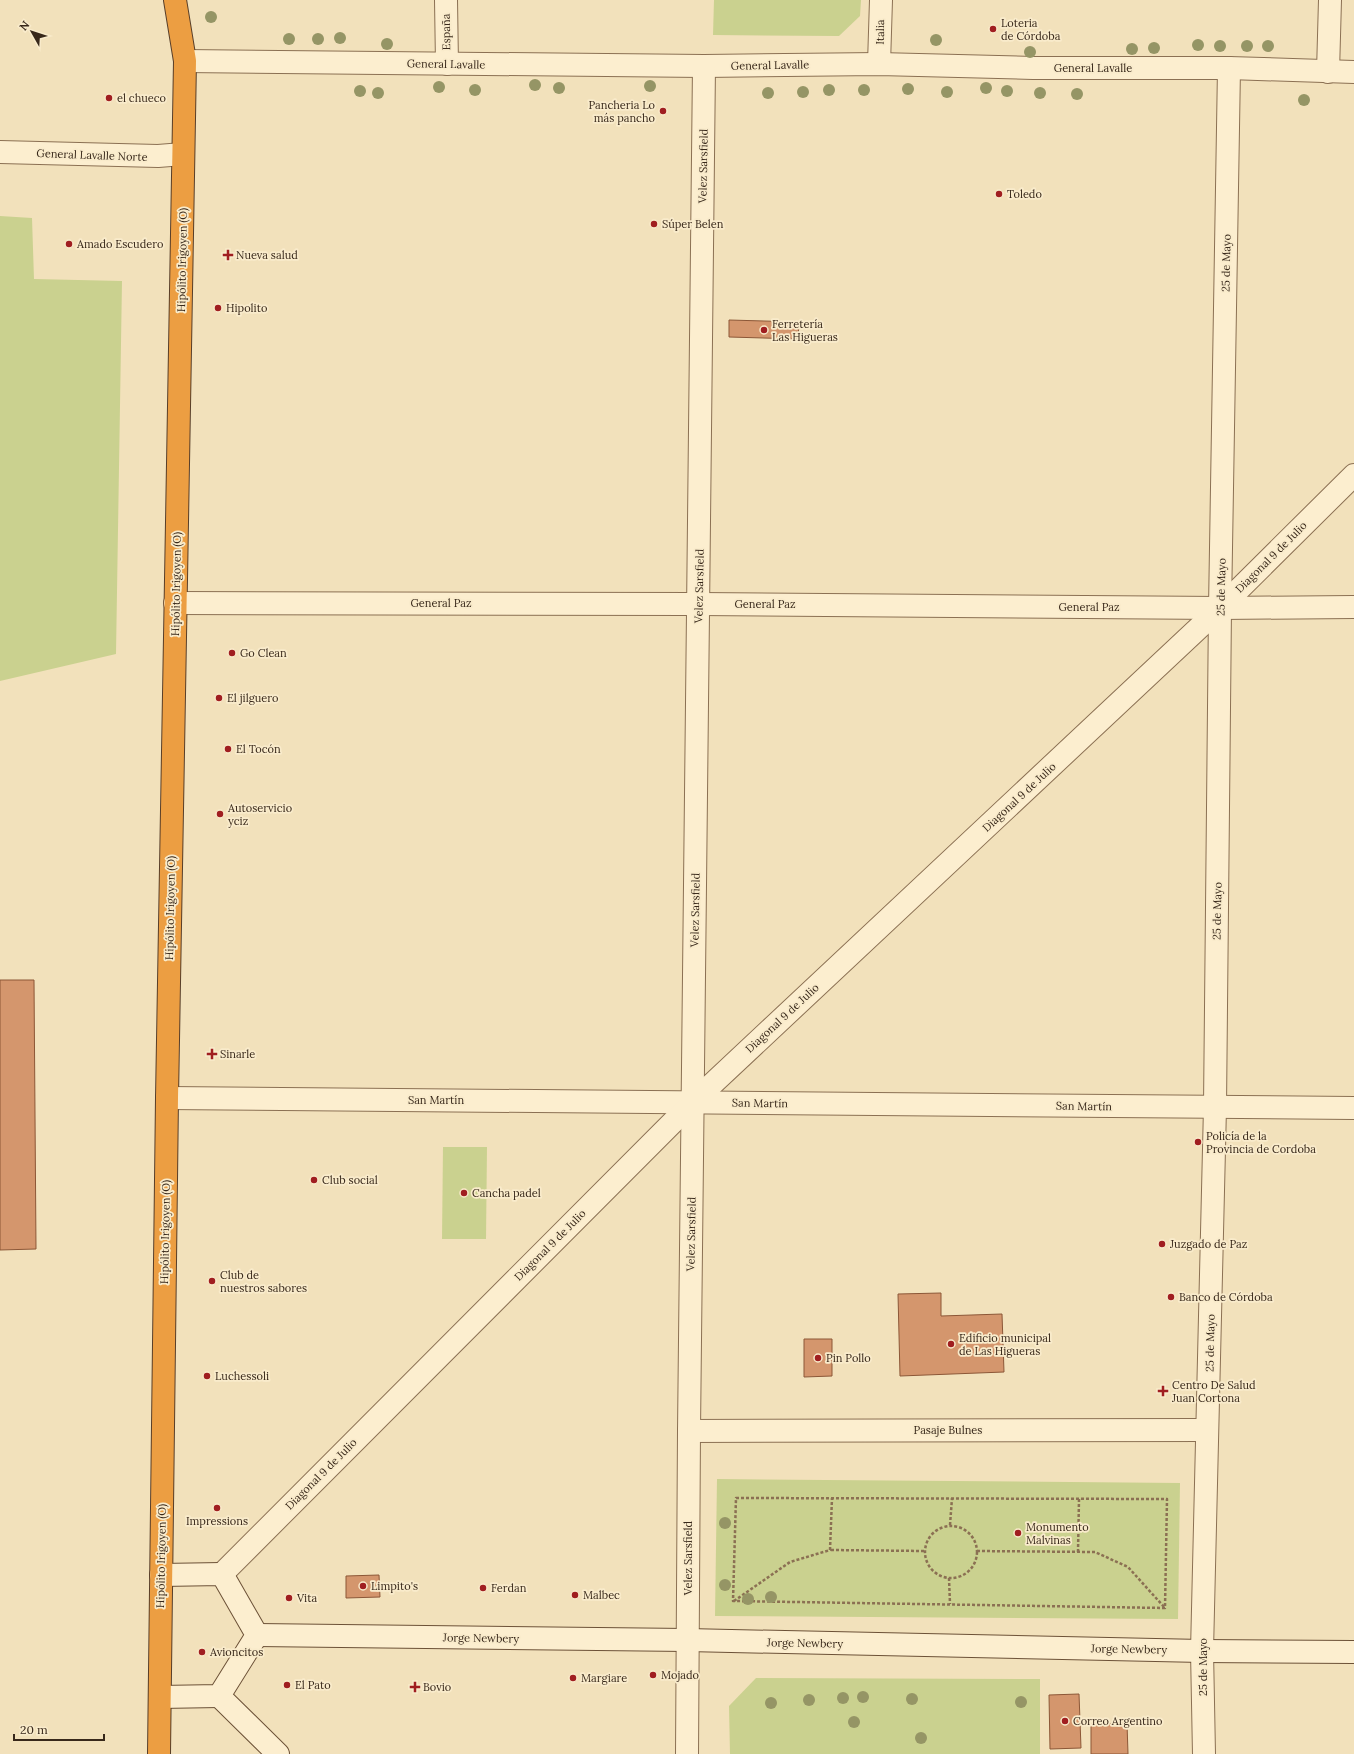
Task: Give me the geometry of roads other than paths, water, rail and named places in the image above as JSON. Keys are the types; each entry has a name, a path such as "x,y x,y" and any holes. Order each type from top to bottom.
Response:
{"highway":[{"name":"Hipólito Irigoyen (O)","path":"159,1754 167,1098 185,61 176,0"}],"street":[{"name":"España","path":"446,0 447,64"},
{"name":"Italia","path":"880,64 881,0"},
{"path":"1328,72 1330,0"},
{"name":"General Lavalle","path":"185,61 704,66 880,64 1033,68 1229,68 1354,72"},
{"name":"Velez Sarsfield","path":"687,1754 689,1431 704,66"},
{"name":"25 de Mayo","path":"1204,1754 1202,1651 1216,1107 1220,608 1229,68"},
{"name":"General Lavalle Norte","path":"0,152 158,156 183,154"},
{"name":"Diagonal 9 de Julio","path":"222,1574 693,1102 1220,608 1354,475"},
{"name":"General Paz","path":"175,603 698,604 1220,608 1354,607"},
{"name":"San Martín","path":"167,1098 1354,1108"},
{"name":"Pasaje Bulnes","path":"689,1431 1207,1430"},
{"path":"161,1576 222,1574 257,1635 220,1696"},
{"name":"Jorge Newbery","path":"257,1635 687,1640 1202,1651 1354,1652"},
{"path":"160,1697 220,1696 278,1754"}],"place":[{"name":"Loteria de Córdoba","path":"993,29"},
{"name":"el chueco","path":"109,98"},
{"name":"Pancheria Lo más pancho","path":"663,111"},
{"name":"Toledo","path":"999,194"},
{"name":"Súper Belen","path":"654,224"},
{"name":"Amado Escudero","path":"69,244"},
{"name":"Nueva salud","path":"228,255"},
{"name":"Hipolito","path":"218,308"},
{"name":"Ferretería Las Higueras","path":"764,330"},
{"name":"Go Clean","path":"232,653"},
{"name":"El jilguero","path":"219,698"},
{"name":"El Tocón","path":"228,749"},
{"name":"Autoservicio yciz","path":"220,814"},
{"name":"Sinarle","path":"212,1054"},
{"name":"Policía de la Provincia de Cordoba","path":"1198,1142"},
{"name":"Club social","path":"314,1180"},
{"name":"Cancha padel","path":"464,1193"},
{"name":"Juzgado de Paz","path":"1162,1244"},
{"name":"Club de nuestros sabores","path":"212,1281"},
{"name":"Banco de Córdoba","path":"1171,1297"},
{"name":"Edificio municipal de Las Higueras","path":"951,1344"},
{"name":"Pin Pollo","path":"818,1358"},
{"name":"Luchessoli","path":"207,1376"},
{"name":"Centro De Salud Juan Cortona","path":"1163,1391"},
{"name":"Impressions","path":"217,1508"},
{"name":"Monumento Malvinas","path":"1018,1533"},
{"name":"Limpito's","path":"363,1586"},
{"name":"Ferdan","path":"483,1588"},
{"name":"Malbec","path":"575,1595"},
{"name":"Vita","path":"289,1598"},
{"name":"Avioncitos","path":"202,1652"},
{"name":"Mojado","path":"653,1675"},
{"name":"Margiare","path":"573,1678"},
{"name":"El Pato","path":"287,1685"},
{"name":"Bovio","path":"415,1687"},
{"name":"Correo Argentino","path":"1065,1721"}]}
